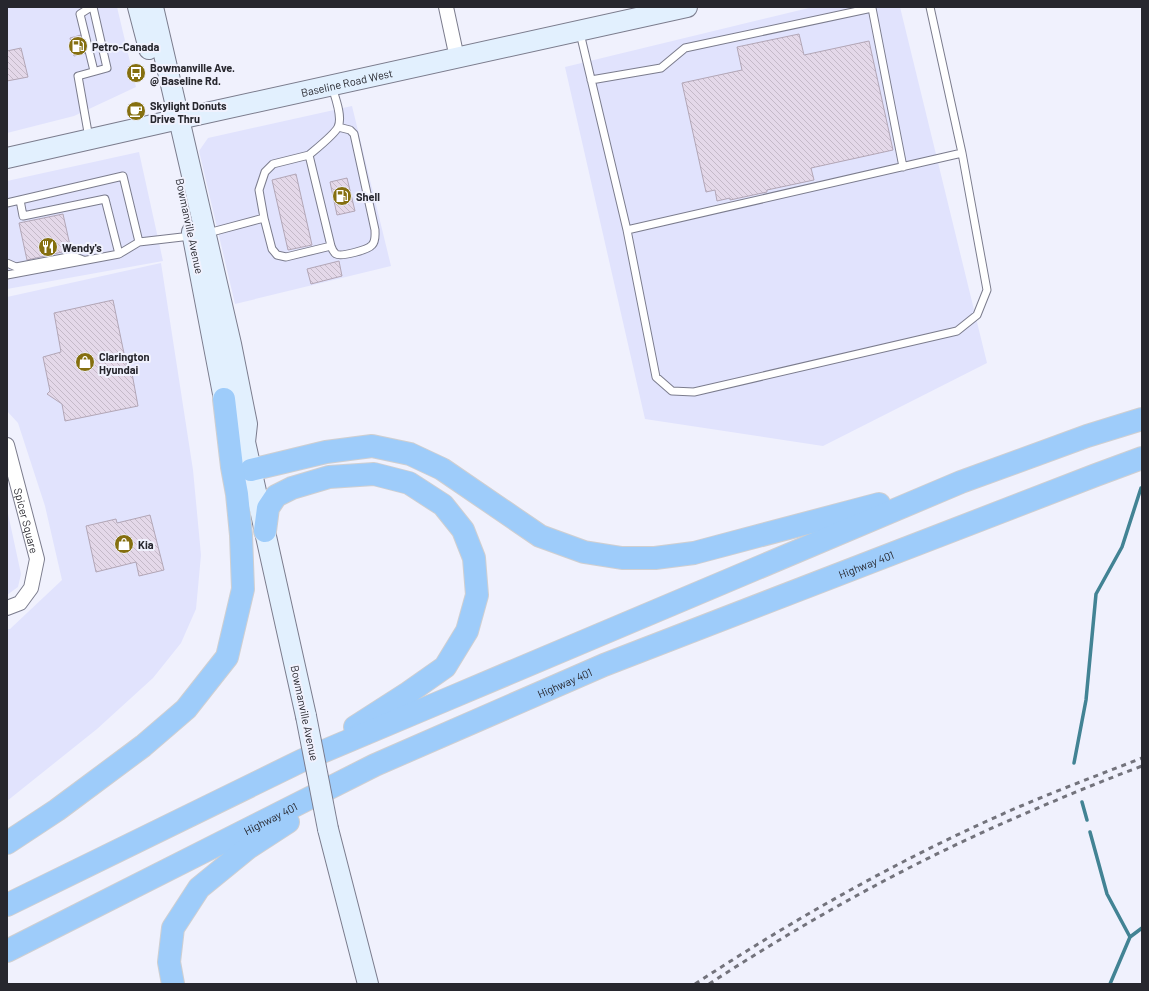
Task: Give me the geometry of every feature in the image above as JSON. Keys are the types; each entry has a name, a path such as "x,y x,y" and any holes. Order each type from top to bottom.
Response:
{"highway":[{"path":"7,843 57,810 143,746 186,709 227,657 243,589 241,535 237,494 232,467 224,399"},
{"path":"7,905 303,760 961,482 1087,436 1142,419"},
{"path":"251,470 326,452 372,446 410,454 442,469 540,536 584,552 622,558 656,558 694,553 961,482"},
{"name":"Highway 401","path":"7,951 375,765 604,666 1142,458"},
{"path":"265,531 268,508 276,496 292,488 329,477 374,474 409,483 442,505 463,530 474,558 477,595 467,632 445,666 408,693 303,760"},
{"path":"173,984 169,962 173,928 199,888 248,848 375,765"}],"main road":[{"name":"Bowmanville Avenue","path":"138,7 173,120"},
{"name":"Bowmanville Avenue","path":"153,7 173,120 199,235 248,424 245,442 306,716 328,829 368,984"},
{"name":"Baseline Road West","path":"7,158 687,7"},
{"name":"Bowmanville Avenue","path":"199,235 224,399 232,427 245,442"}],"street":[{"path":"446,7 457,58"},
{"name":"Spicer Square","path":"7,445 37,559 31,588 20,603 7,608"}],"lane":[{"path":"89,140 78,76 107,68 92,7 80,14 94,71"},
{"path":"579,30 627,230 656,377 672,391 694,392 957,331 977,315 987,290 962,154 930,7"},
{"path":"591,80 661,68 686,48 872,8 903,167"},
{"path":"331,246 286,257 277,255 272,249 259,190 265,172 273,164 309,155 329,138 338,127 339,116 332,85"},
{"path":"309,155 333,252 341,255 367,249 372,245 375,239 375,230 354,134 350,130 338,127"},
{"path":"627,230 962,154"},
{"path":"7,203 123,176 140,242"},
{"path":"20,200 23,216 105,199 119,254"},
{"path":"7,275 119,254 140,242 199,235 264,218"},
{"path":"7,263 16,267 73,256 83,260"}],"shaded area":[{"path":"7,7 117,7 136,87 74,116 7,133"},
{"path":"813,7 900,7 987,363 823,446 645,419 565,67"},
{"path":"352,106 391,266 235,304 199,151 208,138"},
{"path":"139,152 163,261 7,289 7,181"},
{"path":"161,263 193,470 201,555 196,609 181,643 153,678 97,729 7,801 7,629 10,629 62,580 45,506 18,423 7,411 7,297"},
{"path":"7,509 21,574 18,587 7,595"}],"building":[{"path":"799,34 804,55 869,41 893,150 811,168 814,180 767,190 767,192 730,200 730,198 717,201 715,190 706,192 682,83 742,70 737,47"},
{"name":"Petro-Canada","path":"81,35 86,53 74,56 70,38"},
{"path":"21,48 28,77 7,81 7,51"},
{"path":"296,174 312,245 288,250 272,180"},
{"name":"Shell","path":"347,178 355,211 337,215 330,182"},
{"path":"63,214 71,250 27,260 19,223"},
{"path":"339,261 342,276 311,284 307,269"},
{"name":"Clarington Hyundai","path":"113,300 127,368 131,368 138,406 65,421 62,404 47,394 50,391 43,357 61,352 54,313"},
{"name":"Kia","path":"150,515 164,570 139,576 136,562 96,572 86,526 116,519 117,523"}],"waterway":[{"path":"1074,763 1086,700 1096,594 1122,547 1141,488"},
{"path":"1082,802 1087,820"},
{"path":"1090,832 1107,894 1130,937"},
{"path":"1110,984 1130,937 1142,928"}],"railway":[{"path":"695,984 774,934 895,866 1021,806 1142,758"},
{"path":"709,984 824,914 902,871 1024,814 1142,766"}],"place":[{"name":"Petro-Canada","path":"78,46"},
{"name":"Bowmanville Ave. @ Baseline Rd.","path":"136,73"},
{"name":"Skylight Donuts Drive Thru","path":"136,111"},
{"name":"Shell","path":"342,196"},
{"name":"Wendy's","path":"48,247"},
{"name":"Clarington Hyundai","path":"85,362"},
{"name":"Kia","path":"124,544"}]}
